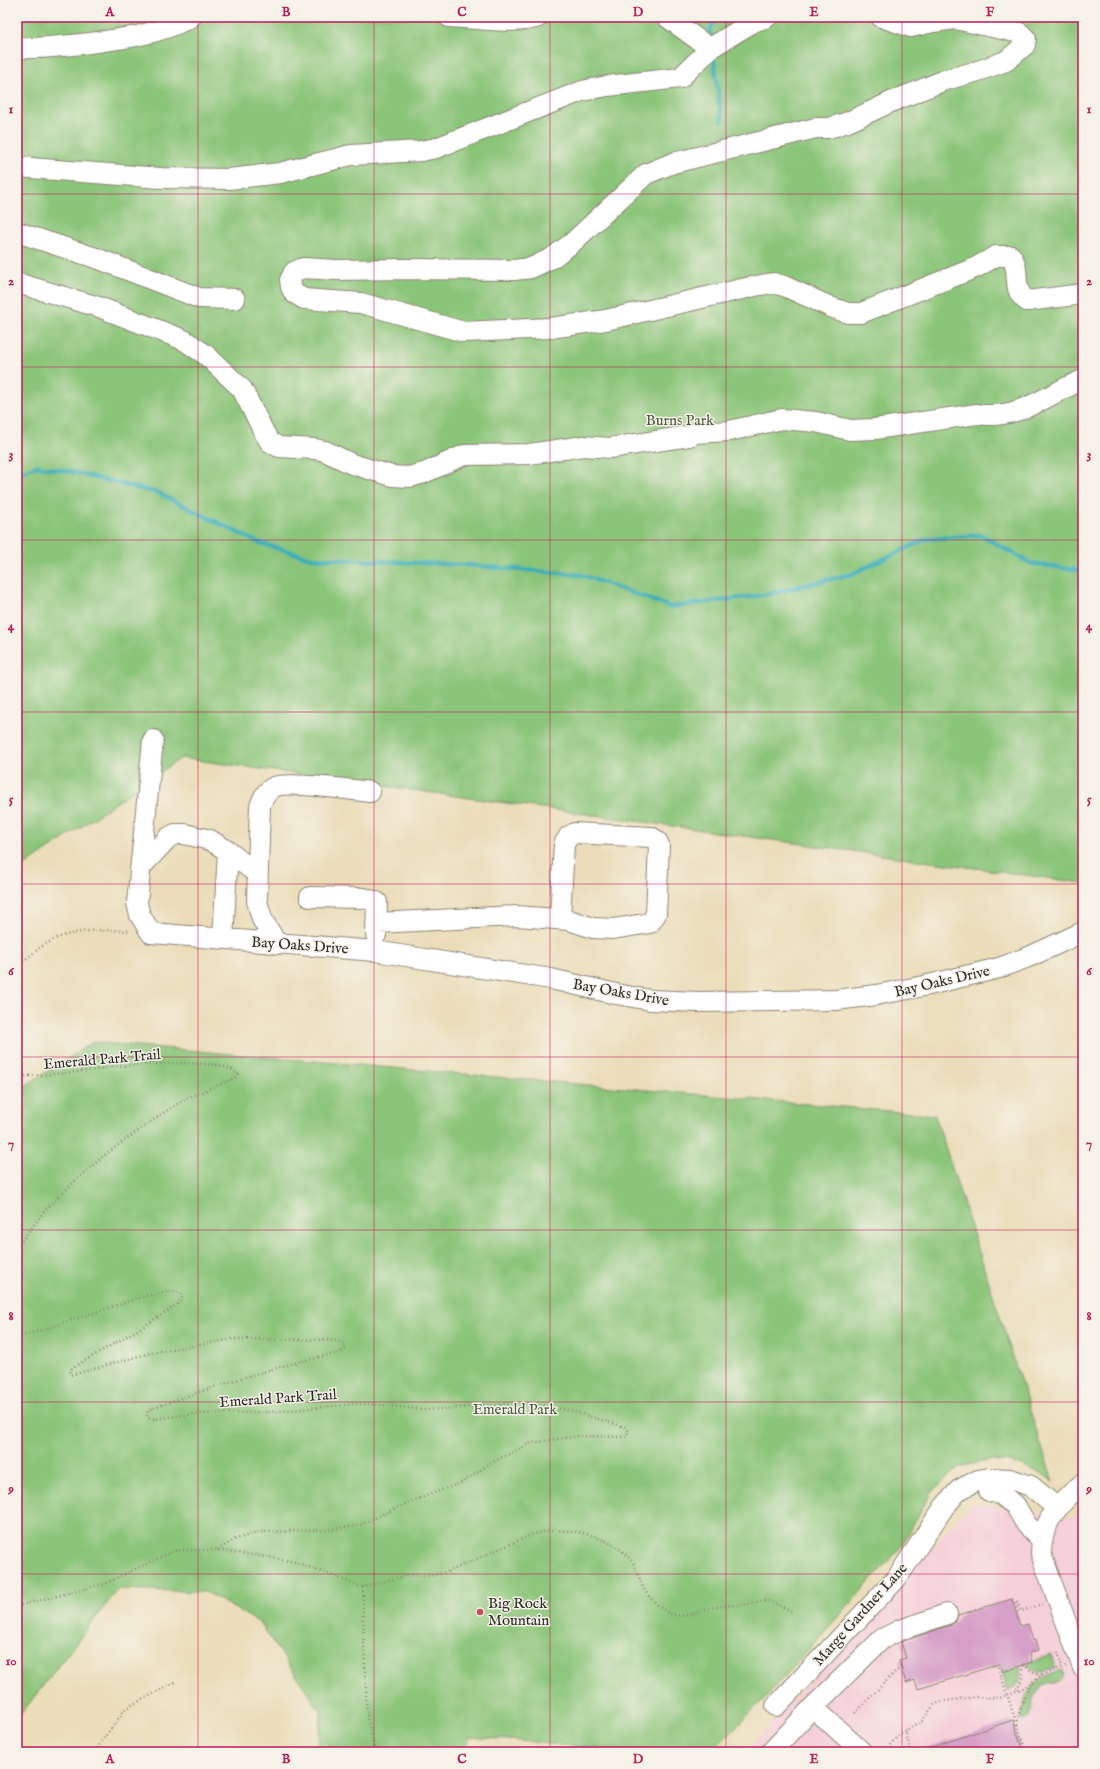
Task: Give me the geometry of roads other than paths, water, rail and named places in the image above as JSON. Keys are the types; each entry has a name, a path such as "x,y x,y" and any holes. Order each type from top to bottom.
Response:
{"street":[{"path":"17,48 40,48 102,42 135,36 174,26 191,17"},
{"path":"449,17 526,20 538,17"},
{"path":"667,17 704,44 712,47"},
{"path":"17,167 161,178 229,179 280,173 351,155 421,151 436,148 582,91 607,86 680,78 712,47 753,22 767,17"},
{"path":"881,17 911,27 955,19 1020,33 1026,39 1025,45 1006,61 978,71 945,80 891,102 848,122 829,128 816,128 673,163 646,174 572,243 552,258 531,268 514,270 336,270 303,268 294,272 290,280 291,287 294,293 304,299 361,303 464,332 550,328 606,320 772,283 784,286 848,313 861,313 975,268 996,256 1003,255 1012,256 1015,260 1017,267 1017,289 1021,296 1027,301 1083,294"},
{"path":"17,232 99,259 199,298 235,299"},
{"path":"17,283 99,307 184,340 206,355 242,389 270,442 279,447 325,451 352,464 392,476 409,477 424,473 464,455 529,454 584,446 610,448 689,436 696,433 729,431 782,419 816,422 850,430 875,429 965,415 1000,415 1020,411 1083,380"},
{"path":"140,868 153,740"},
{"path":"277,944 262,918 256,901 260,806 265,795 275,786 289,784 370,792"},
{"path":"376,922 517,916 570,920 593,928 612,929 650,923 656,914 659,845 657,841 651,837 575,833 569,836 564,844 560,919"},
{"path":"140,868 168,838 175,834 185,834 210,840 257,874"},
{"path":"223,939 228,852"},
{"name":"Bay Oaks Drive","path":"140,868 137,904 140,915 151,933 375,951 551,979 650,1000 698,1002 836,1000 876,995 924,986 999,968 1032,956 1083,932"},
{"path":"310,897 364,898 377,902 375,951"},
{"name":"Marge Gardner Lane","path":"776,1706 897,1578 951,1499 969,1483 989,1478 1000,1478 1021,1482 1038,1491 1057,1508"},
{"path":"1076,1667 1041,1554 1042,1540 1052,1514 1083,1483"},
{"path":"988,1491 1000,1494 1015,1505 1026,1524 1042,1540"},
{"path":"771,1752 813,1707 882,1639 900,1630 947,1614"},
{"path":"813,1707 862,1752"}],"waterway":[{"path":"711,40 710,30 714,23 714,17"},
{"path":"713,53 722,121"},
{"path":"17,473 36,466 72,472 158,493 257,542 311,558 467,565 582,575 671,607 764,595 852,574 926,539 981,535 1030,563 1083,571"}],"place":[{"name":"Big Rock Mountain","path":"480,1612"}],"park label":[{"name":"Burns Park","path":"680,420"},
{"name":"Emerald Park","path":"515,1409"}]}
